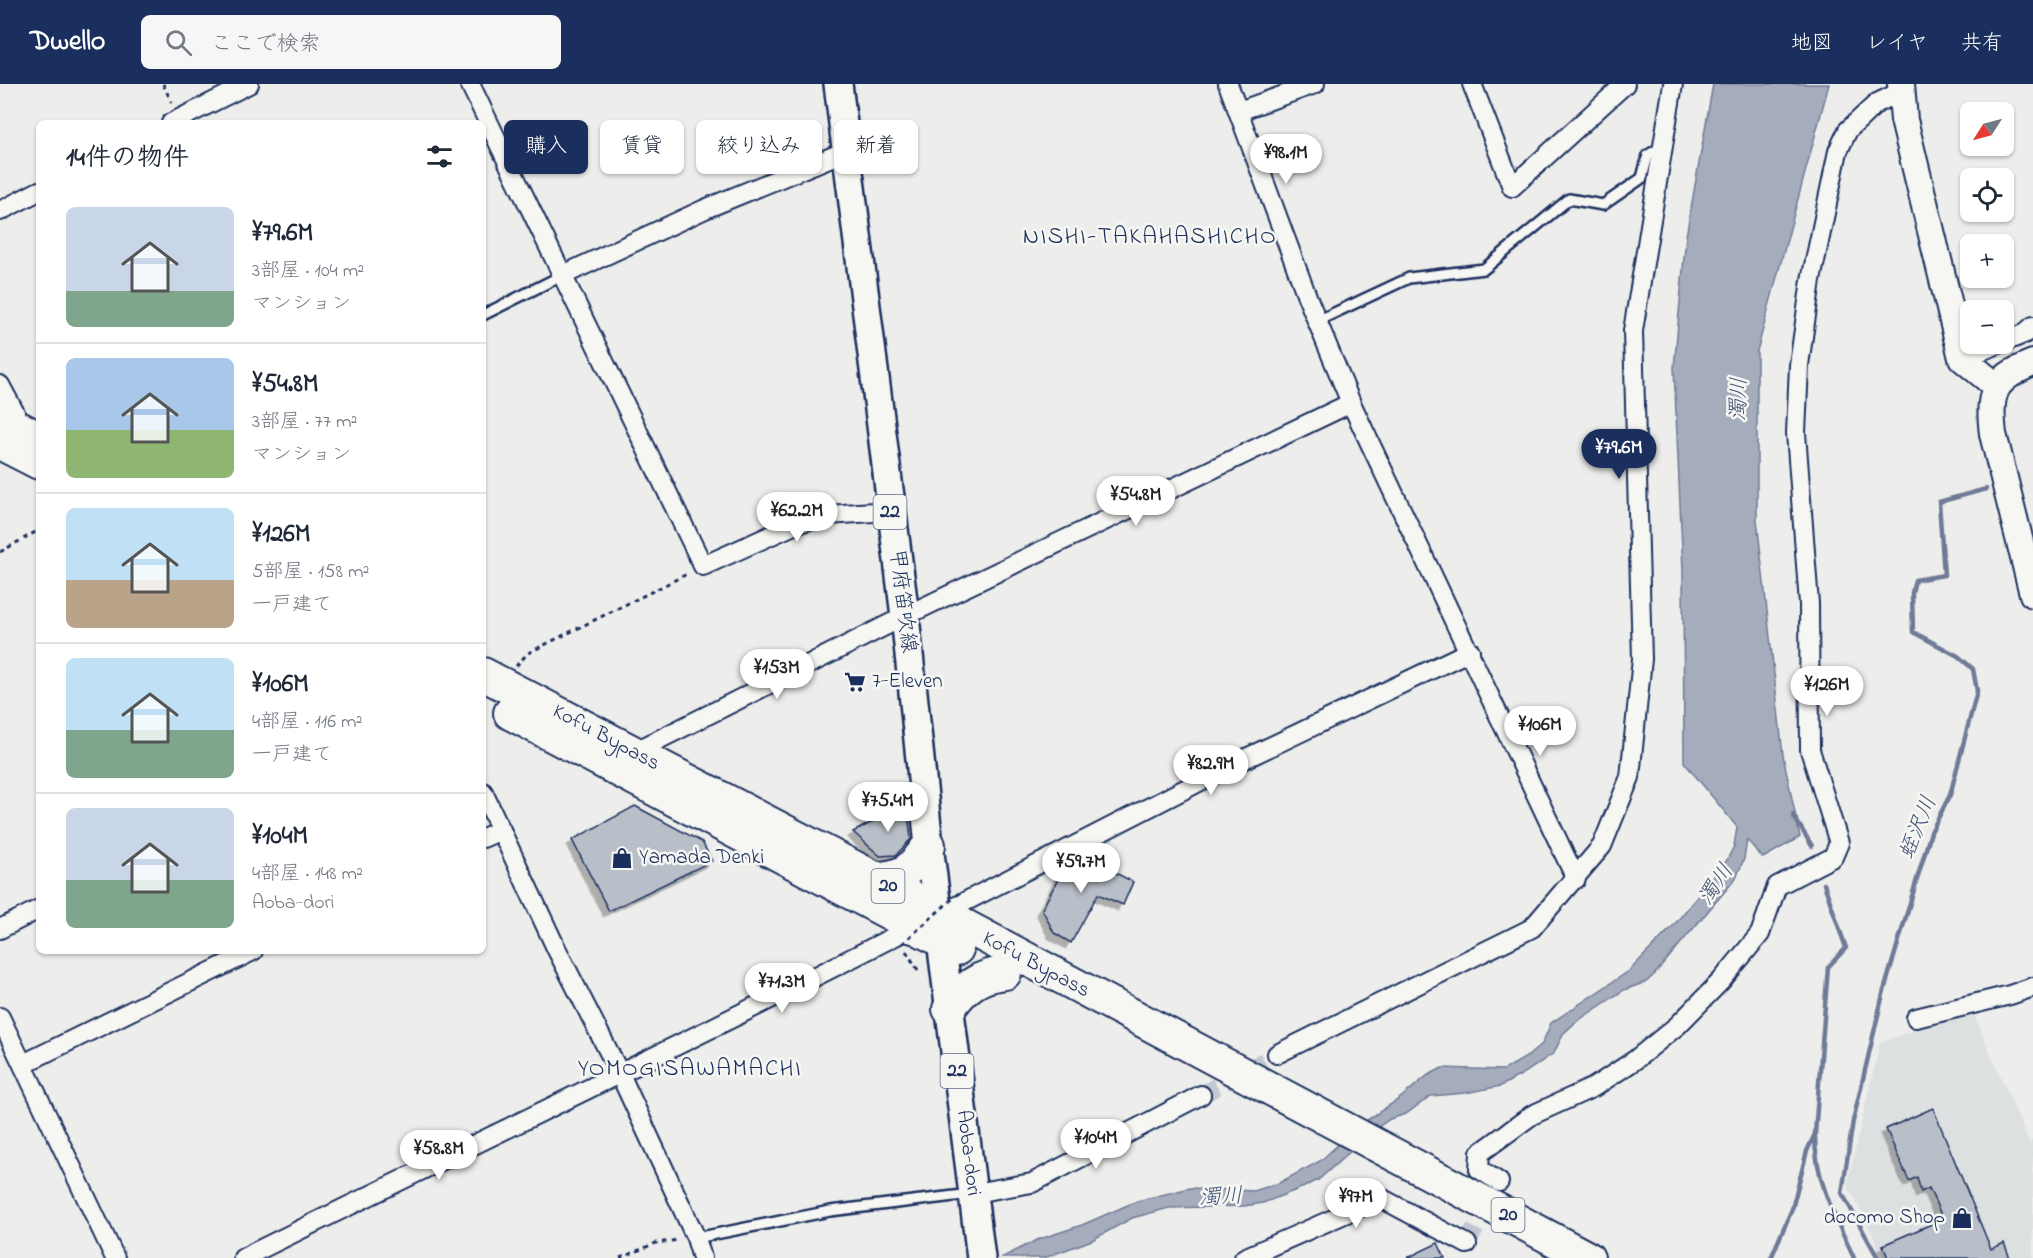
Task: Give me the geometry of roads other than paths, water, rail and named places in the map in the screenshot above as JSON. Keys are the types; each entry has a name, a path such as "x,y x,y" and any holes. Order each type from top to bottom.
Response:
{"highway":[{"path":"16,432 36,459"},
{"name":"Kofu Bypass","path":"489,683 634,752 875,878 940,928 1005,973 1272,1102"},
{"name":"Kofu Bypass","path":"489,683 940,928 1414,1178 1588,1258"},
{"path":"875,878 895,878 919,859 929,845"},
{"path":"949,1009 958,995 972,983 993,974 1005,973"},
{"name":"Kofu Bypass","path":"1414,1178 1542,1258"}],"main road":[{"name":"甲府笛吹線","path":"838,84 842,120"},
{"name":"甲府笛吹線","path":"849,174 905,616 940,928"},
{"name":"Aoba-dori","path":"940,928 981,1258"}],"street":[{"path":"470,84 703,566 796,524 827,515 890,511"},
{"path":"1228,84 1308,299 1351,404 1470,651 1576,879"},
{"path":"1239,111 1315,84"},
{"path":"1472,84 1512,187 1625,84"},
{"path":"1276,1054 1532,928 1602,846 1630,777 1642,658 1633,331 1672,84"},
{"path":"179,120 240,86"},
{"path":"1499,1182 1479,1169 1480,1153 1532,1115 1594,1087 1635,1060 1678,1025 1721,981 1760,934 1777,886 1833,857 1839,843 1810,750 1809,604 1796,433 1799,365 1811,280 1838,151 1848,130 1878,103 1901,88 1907,131 1962,358 1996,386"},
{"path":"561,276 705,209 834,156"},
{"path":"0,211 36,193"},
{"path":"2014,338 2024,334 2033,326"},
{"path":"1962,358 1973,354"},
{"path":"2033,363 2005,376 1996,386 1990,408 1993,434 2033,594"},
{"path":"0,385 16,432"},
{"path":"634,752 905,616 1351,404"},
{"path":"243,1258 619,1072 746,1012 903,932 940,928 1232,765 1470,651"},
{"path":"486,798 557,950 619,1072 699,1248"},
{"path":"486,837 501,830"},
{"path":"0,929 36,911"},
{"path":"23,1064 247,954"},
{"path":"1916,1018 2010,995 2033,987"},
{"path":"0,1017 115,1258"},
{"path":"974,1197 1032,1183 1201,1095"},
{"path":"1244,1258 1381,1198 1467,1244"}],"lane":[{"path":"1317,321 1409,278 1484,269 1569,199 1603,205 1642,178 1648,155 1663,146"},
{"path":"486,314 561,276"},
{"path":"699,1248 830,1211 974,1197"}],"water":[{"name":"濁川","path":"1713,84 1829,84 1757,351 1757,520 1783,755 1800,837 1763,858 1747,840 1744,859 1736,878 1654,975 1646,982 1624,990 1576,1022 1563,1034 1554,1053 1501,1086 1465,1093 1431,1096 1406,1114 1390,1119 1377,1128 1318,1180 1263,1203 1244,1206 1169,1208 1132,1218 1092,1240 1044,1258 1001,1258 1037,1240 1082,1225 1137,1201 1190,1188 1254,1191 1279,1183 1320,1161 1361,1124 1399,1099 1427,1076 1442,1068 1504,1070 1528,1056 1542,1044 1551,1023 1629,971 1674,925 1727,860 1734,846 1737,827 1684,762 1683,571 1674,368 1686,236"}],"waterway":[{"name":"蛭沢川","path":"1878,1258 1842,1193 1853,1121 1883,994 1931,832 1950,795 1977,691 1973,669 1958,656 1913,632 1912,593 1915,580 1944,575 1939,502 1986,489"},
{"path":"1793,815 1812,846"},
{"path":"1771,1258 1792,1209 1807,1151 1815,1134 1828,967 1846,948 1824,884"},
{"path":"1815,1136 1823,1184 1854,1258"}],"tunnel":[{"path":"1201,1095 1277,1054"},
{"path":"1467,1244 1491,1198"}],"place":[{"name":"7-Eleven","path":"855,682"},
{"name":"Yamada Denki","path":"622,858"},
{"name":"docomo Shop","path":"1962,1218"}],"district":[{"name":"NISHI-TAKAHASHICHO","path":"1150,237"},
{"name":"YOMOGISAWAMACHI","path":"690,1069"}]}
